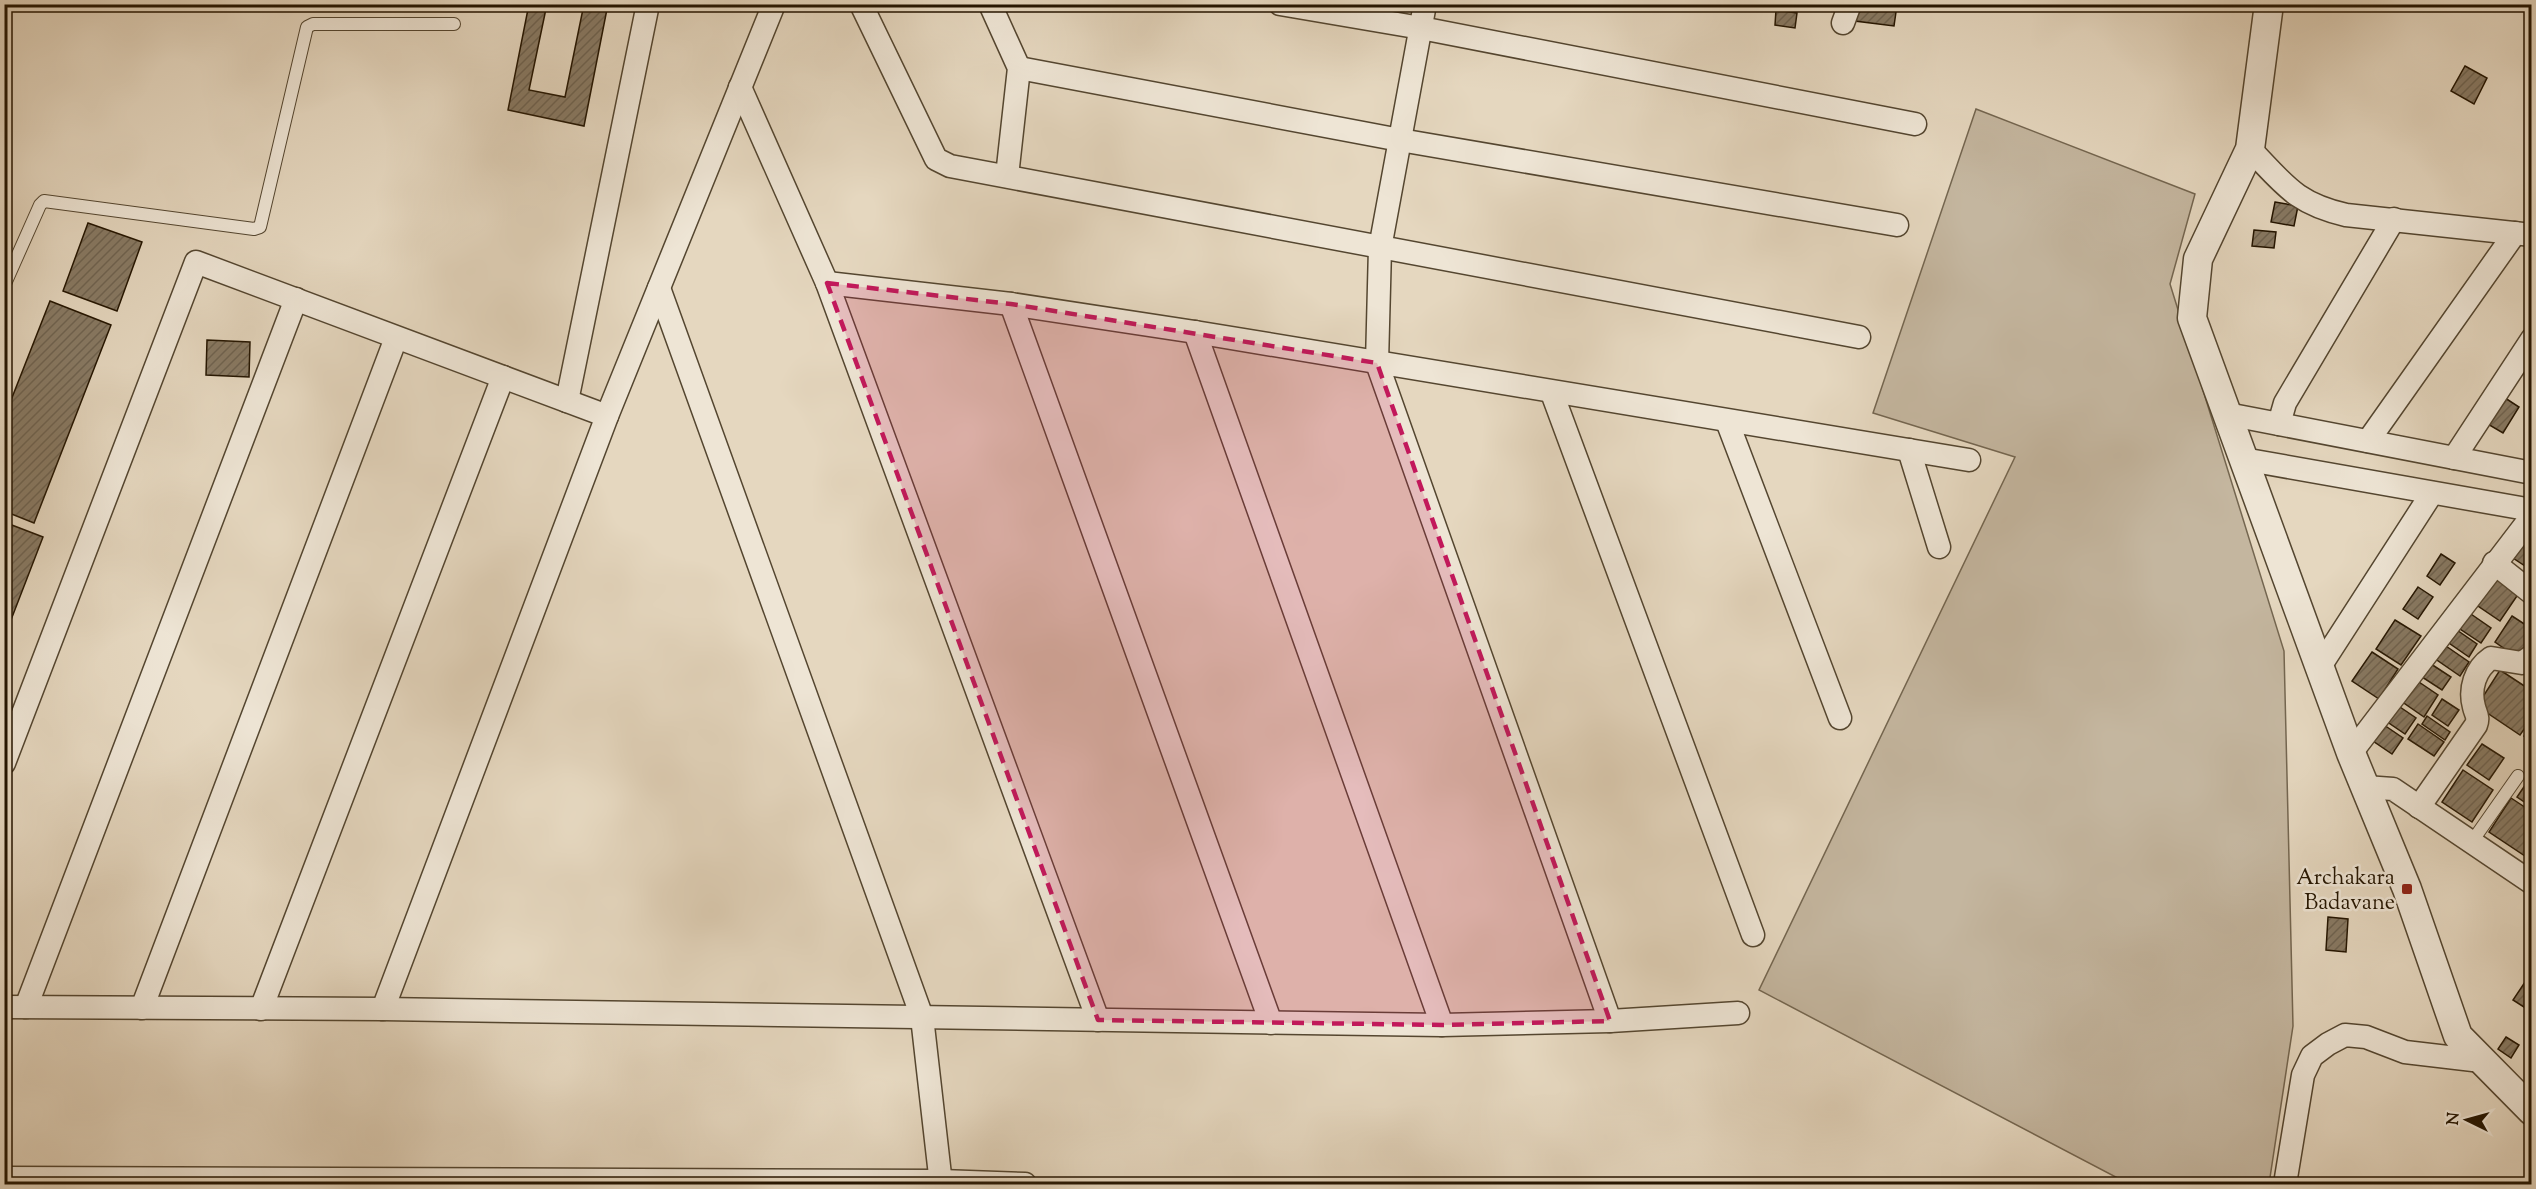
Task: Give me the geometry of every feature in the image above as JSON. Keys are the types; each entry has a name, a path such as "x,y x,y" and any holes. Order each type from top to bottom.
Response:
{"street":[{"path":"567,401 648,4"},
{"path":"383,1009 607,416 774,4"},
{"path":"861,4 936,159 966,170 1859,337"},
{"path":"990,4 1018,68 1006,176"},
{"path":"1280,4 1421,28 1915,124"},
{"path":"1425,4 1380,248 1377,363 1610,1021"},
{"path":"2269,4 2250,149 2198,259 2192,318 2321,665 2351,753 2407,889 2458,1036 2529,1103"},
{"path":"1018,68 1400,140 1896,225"},
{"path":"740,87 827,283 1098,1020"},
{"path":"2250,149 2295,195 2318,208 2524,234"},
{"path":"2279,424 2285,403 2394,219"},
{"path":"2368,441 2524,234"},
{"path":"4,763 196,262 607,416"},
{"path":"827,283 1011,304 1195,332 1552,393 1969,460"},
{"path":"659,288 922,1017 941,1183"},
{"path":"296,299 15,1007 383,1009 1442,1024 1610,1021 1738,1013"},
{"path":"1011,304 1271,1023"},
{"path":"1195,332 1442,1024"},
{"path":"142,1008 396,338"},
{"path":"2454,458 2532,339"},
{"path":"261,1009 503,376"},
{"path":"1552,393 1753,936"},
{"path":"2227,414 2532,472"},
{"path":"1727,421 1840,718"},
{"path":"1909,450 1940,547"},
{"path":"2243,459 2532,510"},
{"path":"2321,665 2432,493"},
{"path":"2351,753 2532,516"},
{"path":"2494,563 2532,593"},
{"path":"2419,807 2476,725 2479,718 2472,691 2477,673 2491,658 2522,663 2532,656"},
{"path":"2365,787 2390,788 2532,883"},
{"path":"2285,1185 2303,1075 2312,1056 2328,1044 2345,1035 2366,1037 2405,1052 2473,1060"},
{"path":"4,1178 1025,1185"}],"lane":[{"path":"4,286 40,205 44,201 254,229 260,227 307,27 313,24 454,24"},
{"path":"2471,843 2518,776"}],"highlighted area":[{"path":"827,283 1011,304 1377,363 1610,1021 1442,1025 1098,1020"}],"shaded area":[{"path":"1976,109 2195,194 2170,284 2284,651 2293,1026 2269,1184 2129,1184 1759,990 2015,457 1873,413"}],"building":[{"path":"529,4 547,4 529,90 565,97 584,4 608,4 584,126 508,110"},
{"path":"1858,4 1897,5 1894,26 1855,21"},
{"path":"1776,10 1797,13 1795,28 1775,25"},
{"path":"2465,66 2487,78 2474,104 2451,91"},
{"path":"2275,202 2298,206 2294,226 2271,222"},
{"path":"88,223 142,242 117,311 63,291"},
{"path":"2254,230 2276,232 2274,248 2252,246"},
{"path":"50,301 111,325 34,523 4,511 4,418"},
{"path":"207,340 250,342 249,377 206,375"},
{"path":"2502,396 2519,407 2503,433 2486,423"},
{"path":"4,522 43,537 4,638"},
{"path":"2522,538 2532,545 2531,570 2510,556"},
{"path":"2441,554 2455,563 2440,585 2427,576"},
{"path":"2493,576 2519,593 2500,621 2475,604"},
{"path":"2418,587 2433,597 2418,619 2403,609"},
{"path":"2468,612 2491,628 2481,643 2457,627"},
{"path":"2512,616 2532,629 2532,646 2522,661 2495,642"},
{"path":"2395,620 2421,636 2401,665 2376,649"},
{"path":"2454,628 2477,644 2469,657 2446,641"},
{"path":"2443,644 2469,662 2460,676 2434,658"},
{"path":"2372,652 2398,669 2379,699 2352,681"},
{"path":"2431,664 2451,677 2442,690 2422,677"},
{"path":"2500,670 2532,691 2532,718 2520,735 2477,706"},
{"path":"2416,680 2438,695 2424,717 2401,701"},
{"path":"2442,699 2459,710 2448,726 2432,715"},
{"path":"2397,705 2416,718 2405,734 2386,721"},
{"path":"2427,716 2450,732 2445,740 2422,724"},
{"path":"2418,724 2444,742 2434,756 2408,739"},
{"path":"2384,725 2403,738 2392,754 2373,741"},
{"path":"2532,725 2532,742 2524,736"},
{"path":"2482,744 2504,758 2489,780 2467,765"},
{"path":"2463,770 2493,790 2472,822 2442,802"},
{"path":"2532,775 2532,807 2517,797"},
{"path":"2511,798 2532,812 2532,847 2525,856 2489,832"},
{"path":"2328,917 2348,919 2346,952 2326,950"},
{"path":"2525,982 2532,987 2530,1011 2513,1000"},
{"path":"2506,1037 2519,1045 2511,1058 2498,1049"}],"place":[{"name":"Archakara Badavane","path":"2407,889"}]}
